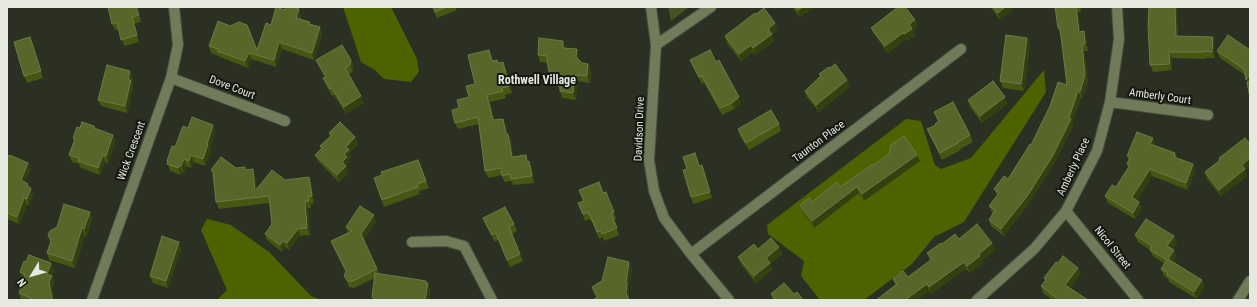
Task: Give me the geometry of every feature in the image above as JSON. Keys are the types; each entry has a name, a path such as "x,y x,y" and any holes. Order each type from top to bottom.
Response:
{"street":[{"name":"Wick Crescent","path":"92,300 171,78 178,45 174,7"},
{"name":"Davidson Drive","path":"651,7 656,45 649,160 654,191 664,218 691,254 729,300"},
{"path":"656,45 710,7"},
{"name":"Amberly Place","path":"977,300 1034,249 1066,211 1097,151 1110,102 1119,39 1117,7"},
{"name":"Taunton Place","path":"691,254 961,49"},
{"name":"Dove Court","path":"171,78 285,120"},
{"name":"Amberly Court","path":"1110,102 1208,115"},
{"name":"Nicol Street","path":"1066,211 1138,300"},
{"path":"412,242 446,241 464,246 492,300"},
{"path":"1238,300 1250,281"}],"green space":[{"path":"343,7 391,7 417,59 419,72 411,82 384,79 375,70 361,62"},
{"path":"668,7 689,7 671,21"},
{"path":"1044,70 1046,92 964,222 934,237 912,264 864,300 820,300 801,276 804,261 768,234 767,225 906,119 921,121 935,165 941,169 971,158"},
{"path":"207,219 231,225 269,252 311,296 321,300 217,300 227,290 201,230"}],"building":[{"path":"108,7 136,7 139,15 132,17 137,35 121,40 117,22 112,24"},
{"path":"276,7 285,10 286,7 299,9 296,18 320,27 312,53 279,42 274,60 249,53 245,61 217,51 218,49 209,46 218,21 230,26 239,22 247,25 257,50 266,23 271,25"},
{"path":"433,7 446,7 435,12"},
{"path":"795,7 803,7 798,10"},
{"path":"898,7 905,7 915,20 909,24 912,29 904,34 903,33 885,46 871,28"},
{"path":"993,7 1005,7 998,13"},
{"path":"1055,7 1076,7 1079,32 1084,31 1085,44 1082,44 1085,75 1080,92 1078,91 1069,118 1071,119 1052,157 1028,195 1001,229 989,220 995,210 989,206 999,193 994,189 1004,176 1008,179 1030,144 1031,145 1050,106 1058,82 1067,85 1060,28 1058,28"},
{"path":"1149,7 1175,7 1176,36 1213,37 1212,52 1169,52 1170,64 1150,65 1148,25"},
{"path":"764,8 775,23 768,29 772,34 753,48 751,45 739,54 725,36"},
{"path":"1006,35 1027,38 1021,84 1000,81"},
{"path":"1228,35 1250,50 1250,74 1246,80 1244,69 1217,51"},
{"path":"30,37 41,71 24,76 14,42"},
{"path":"539,38 563,41 563,48 577,49 576,57 582,63 588,64 587,76 575,75 573,93 560,91 560,83 555,79 551,72 549,72 547,56 538,55"},
{"path":"342,45 351,60 350,65 345,68 361,96 344,107 332,88 330,89 323,78 326,77 316,60"},
{"path":"489,50 492,61 497,60 498,63 503,62 509,86 502,88 503,91 487,95 493,120 503,119 506,134 508,134 512,157 526,155 527,162 529,161 532,176 511,179 510,174 502,176 501,168 485,171 478,117 455,123 452,110 459,108 457,100 469,97 466,86 475,84 468,55"},
{"path":"710,50 716,62 719,60 739,97 732,103 720,108 702,76 699,77 690,60"},
{"path":"835,64 847,80 816,105 805,91 821,76 819,74"},
{"path":"107,65 130,71 128,80 131,80 125,106 98,100"},
{"path":"993,81 1005,97 980,116 968,100"},
{"path":"1250,81 1250,98 1247,82"},
{"path":"953,102 970,135 940,153 927,129 936,125 935,124 939,121 934,112"},
{"path":"771,110 779,124 746,143 738,129"},
{"path":"192,117 213,125 203,159 191,155 189,161 184,159 181,166 178,168 167,164 172,146 175,147 183,126 188,128"},
{"path":"82,122 113,135 106,156 103,155 98,168 78,161 79,158 69,155 75,139 73,138 77,127 80,128"},
{"path":"340,122 355,137 346,147 349,150 344,154 347,157 342,162 346,166 337,175 315,155 322,148 320,146 332,135 329,133"},
{"path":"1137,132 1153,138 1150,144 1175,153 1174,157 1193,164 1186,183 1150,169 1132,197 1139,202 1133,213 1105,196 1112,185 1116,187 1130,165 1127,164 1130,157 1127,156"},
{"path":"904,136 917,155 862,194 857,187 812,221 800,205 809,198 812,202 837,182 840,187 873,164 874,165 889,154 891,145"},
{"path":"1245,138 1250,144 1250,158 1242,165 1245,169 1219,190 1205,172 1220,160 1219,158"},
{"path":"695,153 699,166 702,165 710,192 691,197 683,170 687,169 683,157"},
{"path":"7,155 28,163 21,180 28,184 27,186 31,188 27,199 24,198 17,217 7,213"},
{"path":"221,157 236,168 245,167 245,170 253,169 255,191 272,170 285,180 309,177 312,196 308,197 309,201 305,201 307,228 298,229 287,243 283,241 280,245 265,234 272,224 269,196 216,202 213,172 211,170"},
{"path":"418,160 426,181 417,184 418,187 382,200 374,178 382,175 381,172"},
{"path":"599,182 603,193 606,192 614,212 611,213 617,228 602,234 600,231 597,232 588,212 583,214 578,203 584,201 579,190"},
{"path":"64,204 90,212 84,229 82,228 72,261 47,253 51,241 48,235 50,231 57,227"},
{"path":"360,206 374,215 361,234 377,269 351,282 344,276 346,271 331,241 352,231 346,227"},
{"path":"505,207 514,224 509,227 520,254 507,260 496,233 492,235 483,218"},
{"path":"1146,219 1174,236 1167,246 1174,250 1168,259 1202,280 1194,292 1167,275 1168,273 1161,269 1167,260 1150,250 1152,246 1135,235"},
{"path":"977,224 992,243 979,254 980,256 967,266 964,262 929,287 927,284 905,300 876,300 897,284 893,279 903,271 908,277 932,259 927,253 955,234 959,239"},
{"path":"162,236 179,242 166,281 150,276"},
{"path":"771,238 779,247 766,258 770,263 754,276 738,257 754,244 758,249"},
{"path":"29,255 51,263 47,274 52,276 49,282 52,299 35,300 19,293 25,274 20,272 24,261 26,262"},
{"path":"1063,256 1078,268 1065,285 1088,300 1059,300 1041,286 1046,280 1044,278 1056,262 1058,263"},
{"path":"608,257 629,262 626,293 629,300 594,299 598,297 592,287 602,281"},
{"path":"375,273 426,281 426,283 428,283 425,300 373,300 374,298 372,297"},
{"path":"784,283 794,294 797,292 803,300 776,300 771,294"}],"district":[{"name":"Rothwell Village","path":"537,81"}]}
